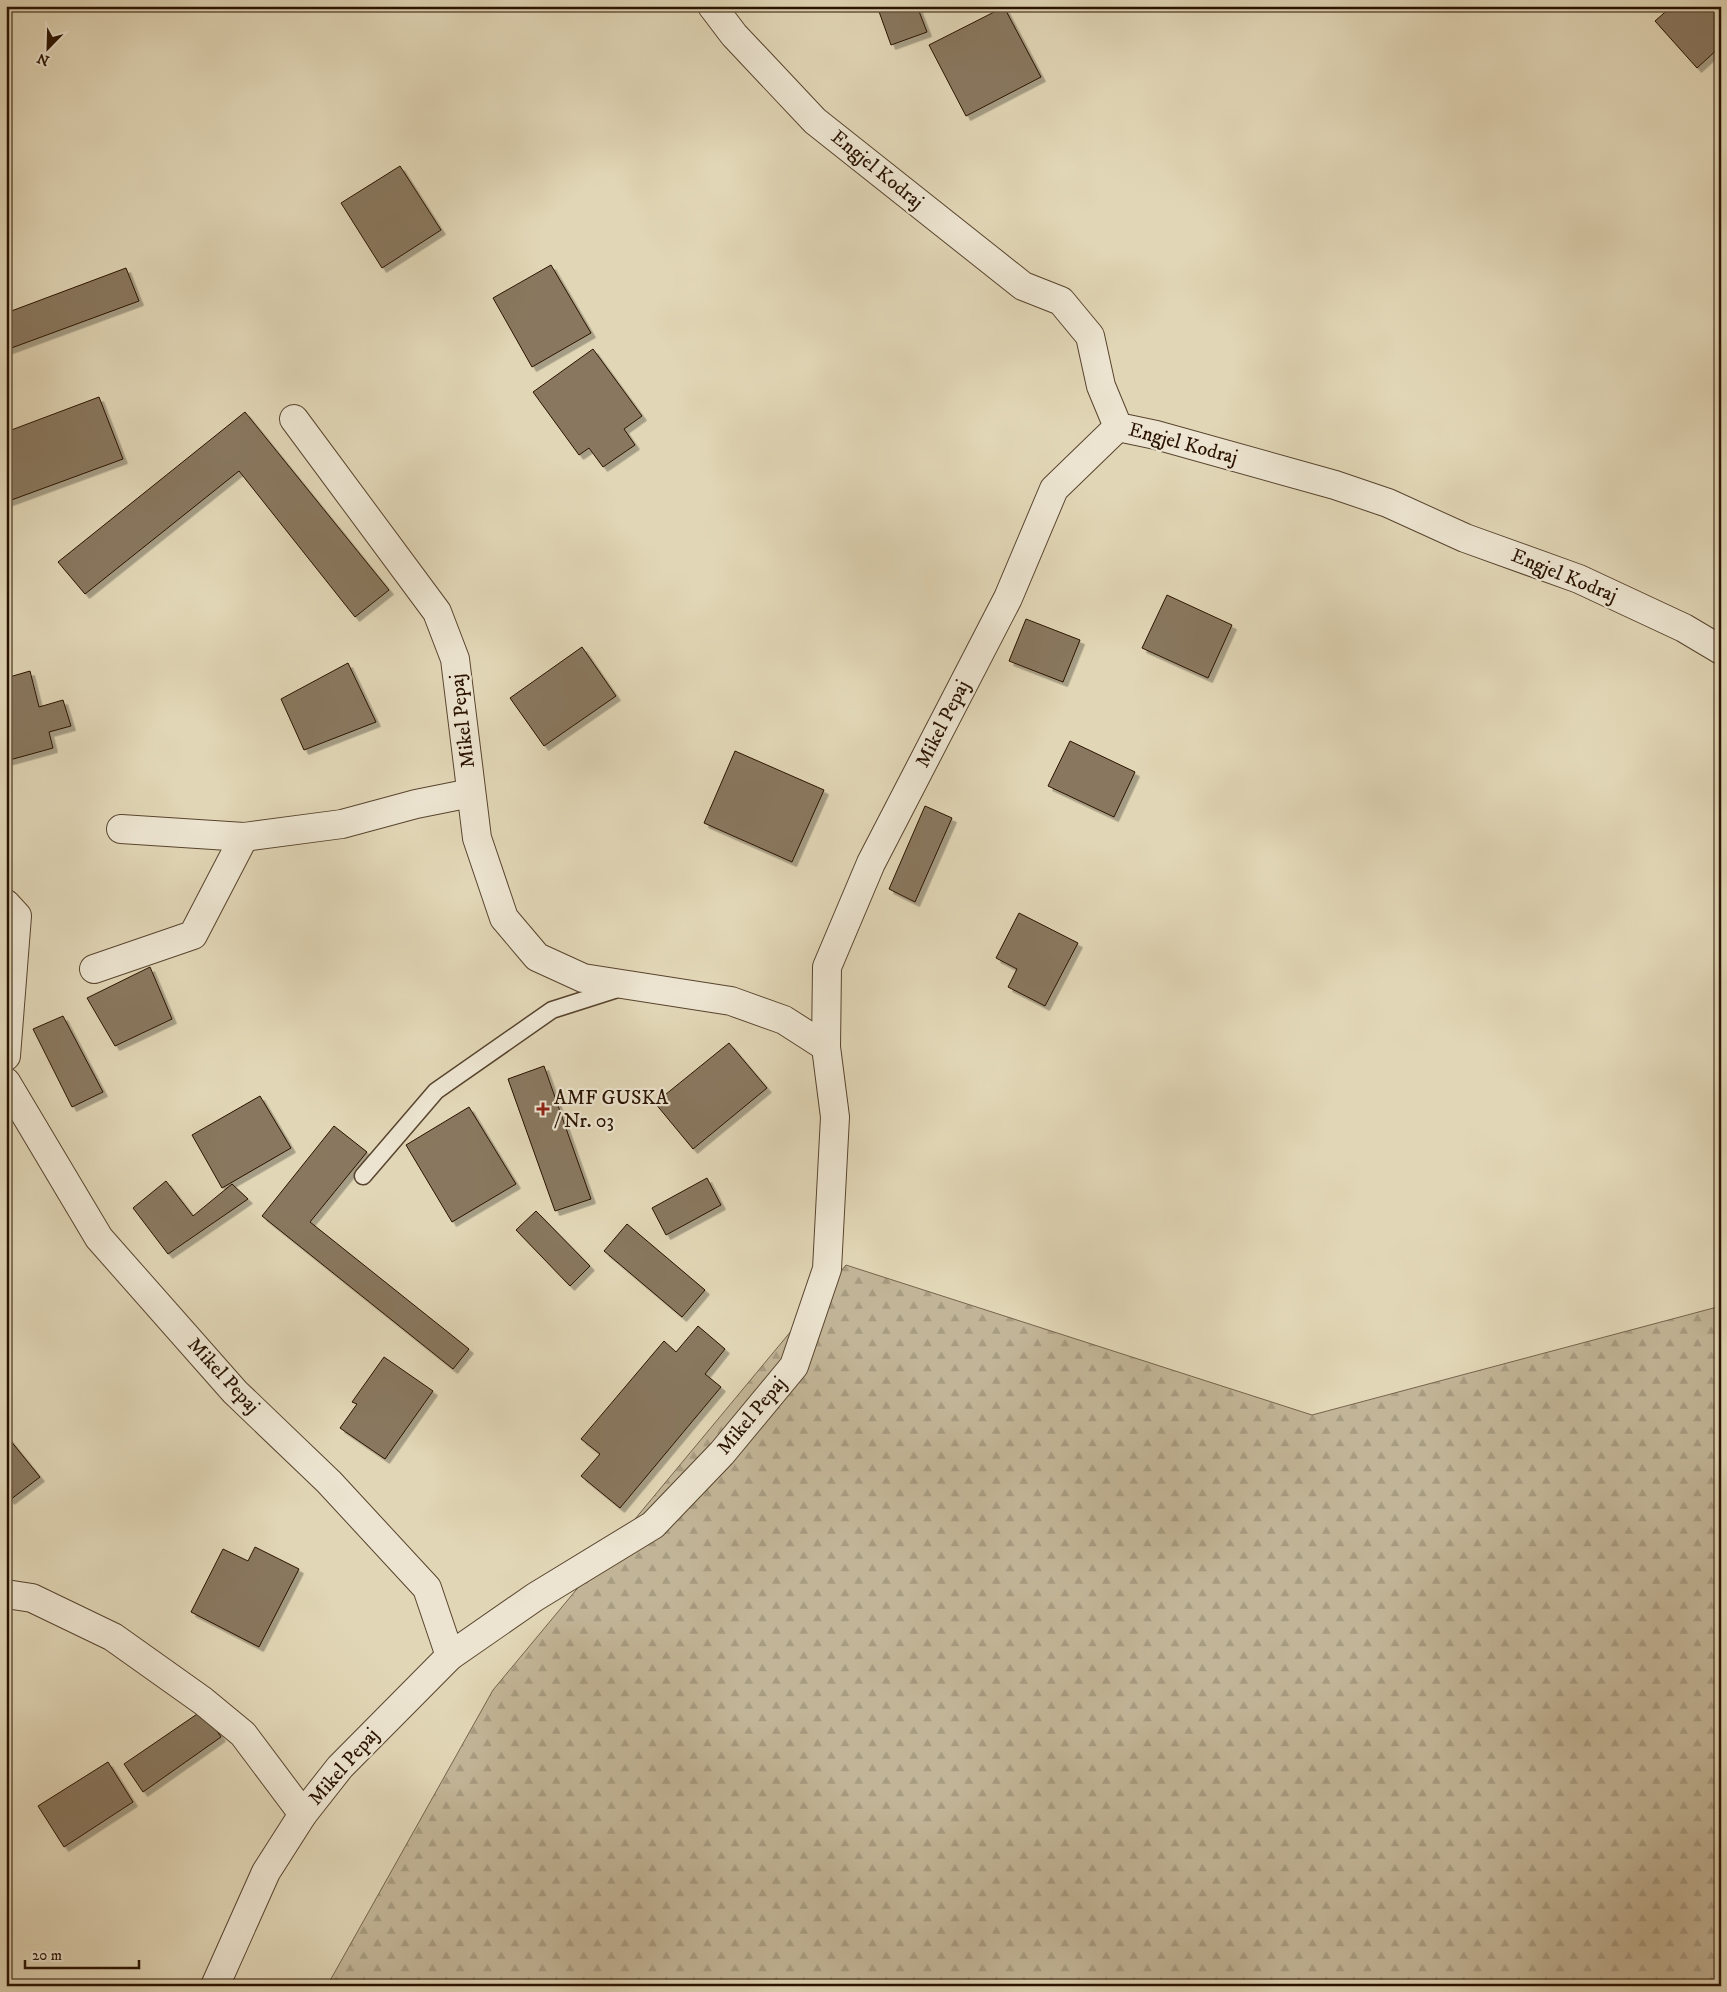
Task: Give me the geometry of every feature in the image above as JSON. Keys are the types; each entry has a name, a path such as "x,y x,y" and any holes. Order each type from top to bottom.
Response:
{"street":[{"name":"Engjel Kodraj","path":"712,6 734,35 815,121 1024,286 1061,301 1090,336 1101,386 1118,427 1156,435 1335,485 1388,502 1465,538 1579,579 1684,628 1721,650"},
{"name":"Mikel Pepaj","path":"294,419 437,612 455,660 477,838 504,918 537,957 583,978 732,1001 784,1020 826,1047"},
{"name":"Mikel Pepaj","path":"215,1986 266,1872 303,1814 340,1767 450,1656 535,1597 653,1525 722,1453 794,1366 827,1269 834,1117 826,1047 827,967 871,863 1008,598 1054,489 1118,427"},
{"path":"121,828 244,837 342,824 416,804 471,792"},
{"path":"94,969 193,935 244,837"},
{"path":"6,904 17,916 6,1056"},
{"name":"Mikel Pepaj","path":"6,1082 99,1238 235,1392 329,1482 427,1588 450,1656"},
{"name":"Mikel Pepaj","path":"6,1594 32,1598 113,1637 203,1701 243,1734 303,1814"}],"lane":[{"name":"Mikel Pepaj","path":"363,1176 436,1091 499,1045 552,1010 631,985"}],"green space":[{"path":"846,1265 1312,1415 1721,1306 1721,1986 327,1986 493,1690"}],"building":[{"path":"877,6 917,6 927,32 891,45"},
{"path":"1672,6 1721,6 1721,46 1697,68 1655,21"},
{"path":"1004,7 1041,77 966,116 929,45"},
{"path":"400,166 441,230 382,268 341,203"},
{"path":"551,265 591,333 532,367 493,298"},
{"path":"126,268 139,301 6,350 6,313"},
{"path":"593,349 642,416 624,429 635,445 603,467 589,448 579,455 533,392"},
{"path":"99,397 123,459 6,502 6,432"},
{"path":"245,412 389,590 355,617 239,471 85,594 58,562"},
{"path":"1167,595 1232,625 1208,678 1142,648"},
{"path":"1026,619 1080,640 1063,682 1009,661"},
{"path":"582,647 616,696 544,746 510,698"},
{"path":"348,663 376,722 304,750 281,699"},
{"path":"30,671 39,707 63,700 71,726 49,732 53,748 6,761 6,678"},
{"path":"1070,741 1135,772 1114,817 1048,786"},
{"path":"735,751 824,790 792,862 704,823"},
{"path":"925,806 952,818 915,902 889,889"},
{"path":"1019,913 1078,943 1045,1006 1008,987 1017,969 996,958"},
{"path":"150,967 172,1019 115,1046 87,998"},
{"path":"63,1016 103,1092 72,1107 33,1029"},
{"path":"729,1043 767,1088 693,1149 655,1103"},
{"path":"544,1066 591,1199 555,1211 508,1079"},
{"path":"260,1096 291,1148 222,1188 192,1135"},
{"path":"469,1107 516,1184 452,1222 406,1145"},
{"path":"334,1126 367,1152 310,1222 469,1349 453,1369 262,1216"},
{"path":"707,1178 721,1205 666,1235 652,1208"},
{"path":"166,1181 193,1216 232,1184 248,1199 168,1254 133,1208"},
{"path":"536,1211 590,1266 570,1286 516,1230"},
{"path":"627,1224 705,1290 682,1317 604,1251"},
{"path":"698,1326 725,1349 705,1374 721,1387 620,1508 581,1476 600,1454 581,1439 664,1341 676,1352"},
{"path":"384,1357 433,1391 385,1459 340,1428 357,1404 352,1402"},
{"path":"6,1435 40,1477 10,1500 6,1495"},
{"path":"255,1547 299,1569 259,1647 191,1612 223,1549 248,1561"},
{"path":"203,1710 221,1737 143,1792 124,1764"},
{"path":"108,1762 133,1802 64,1847 38,1806"}],"place":[{"name":"AMF GUSKA / Nr. 03","path":"543,1109"}]}
